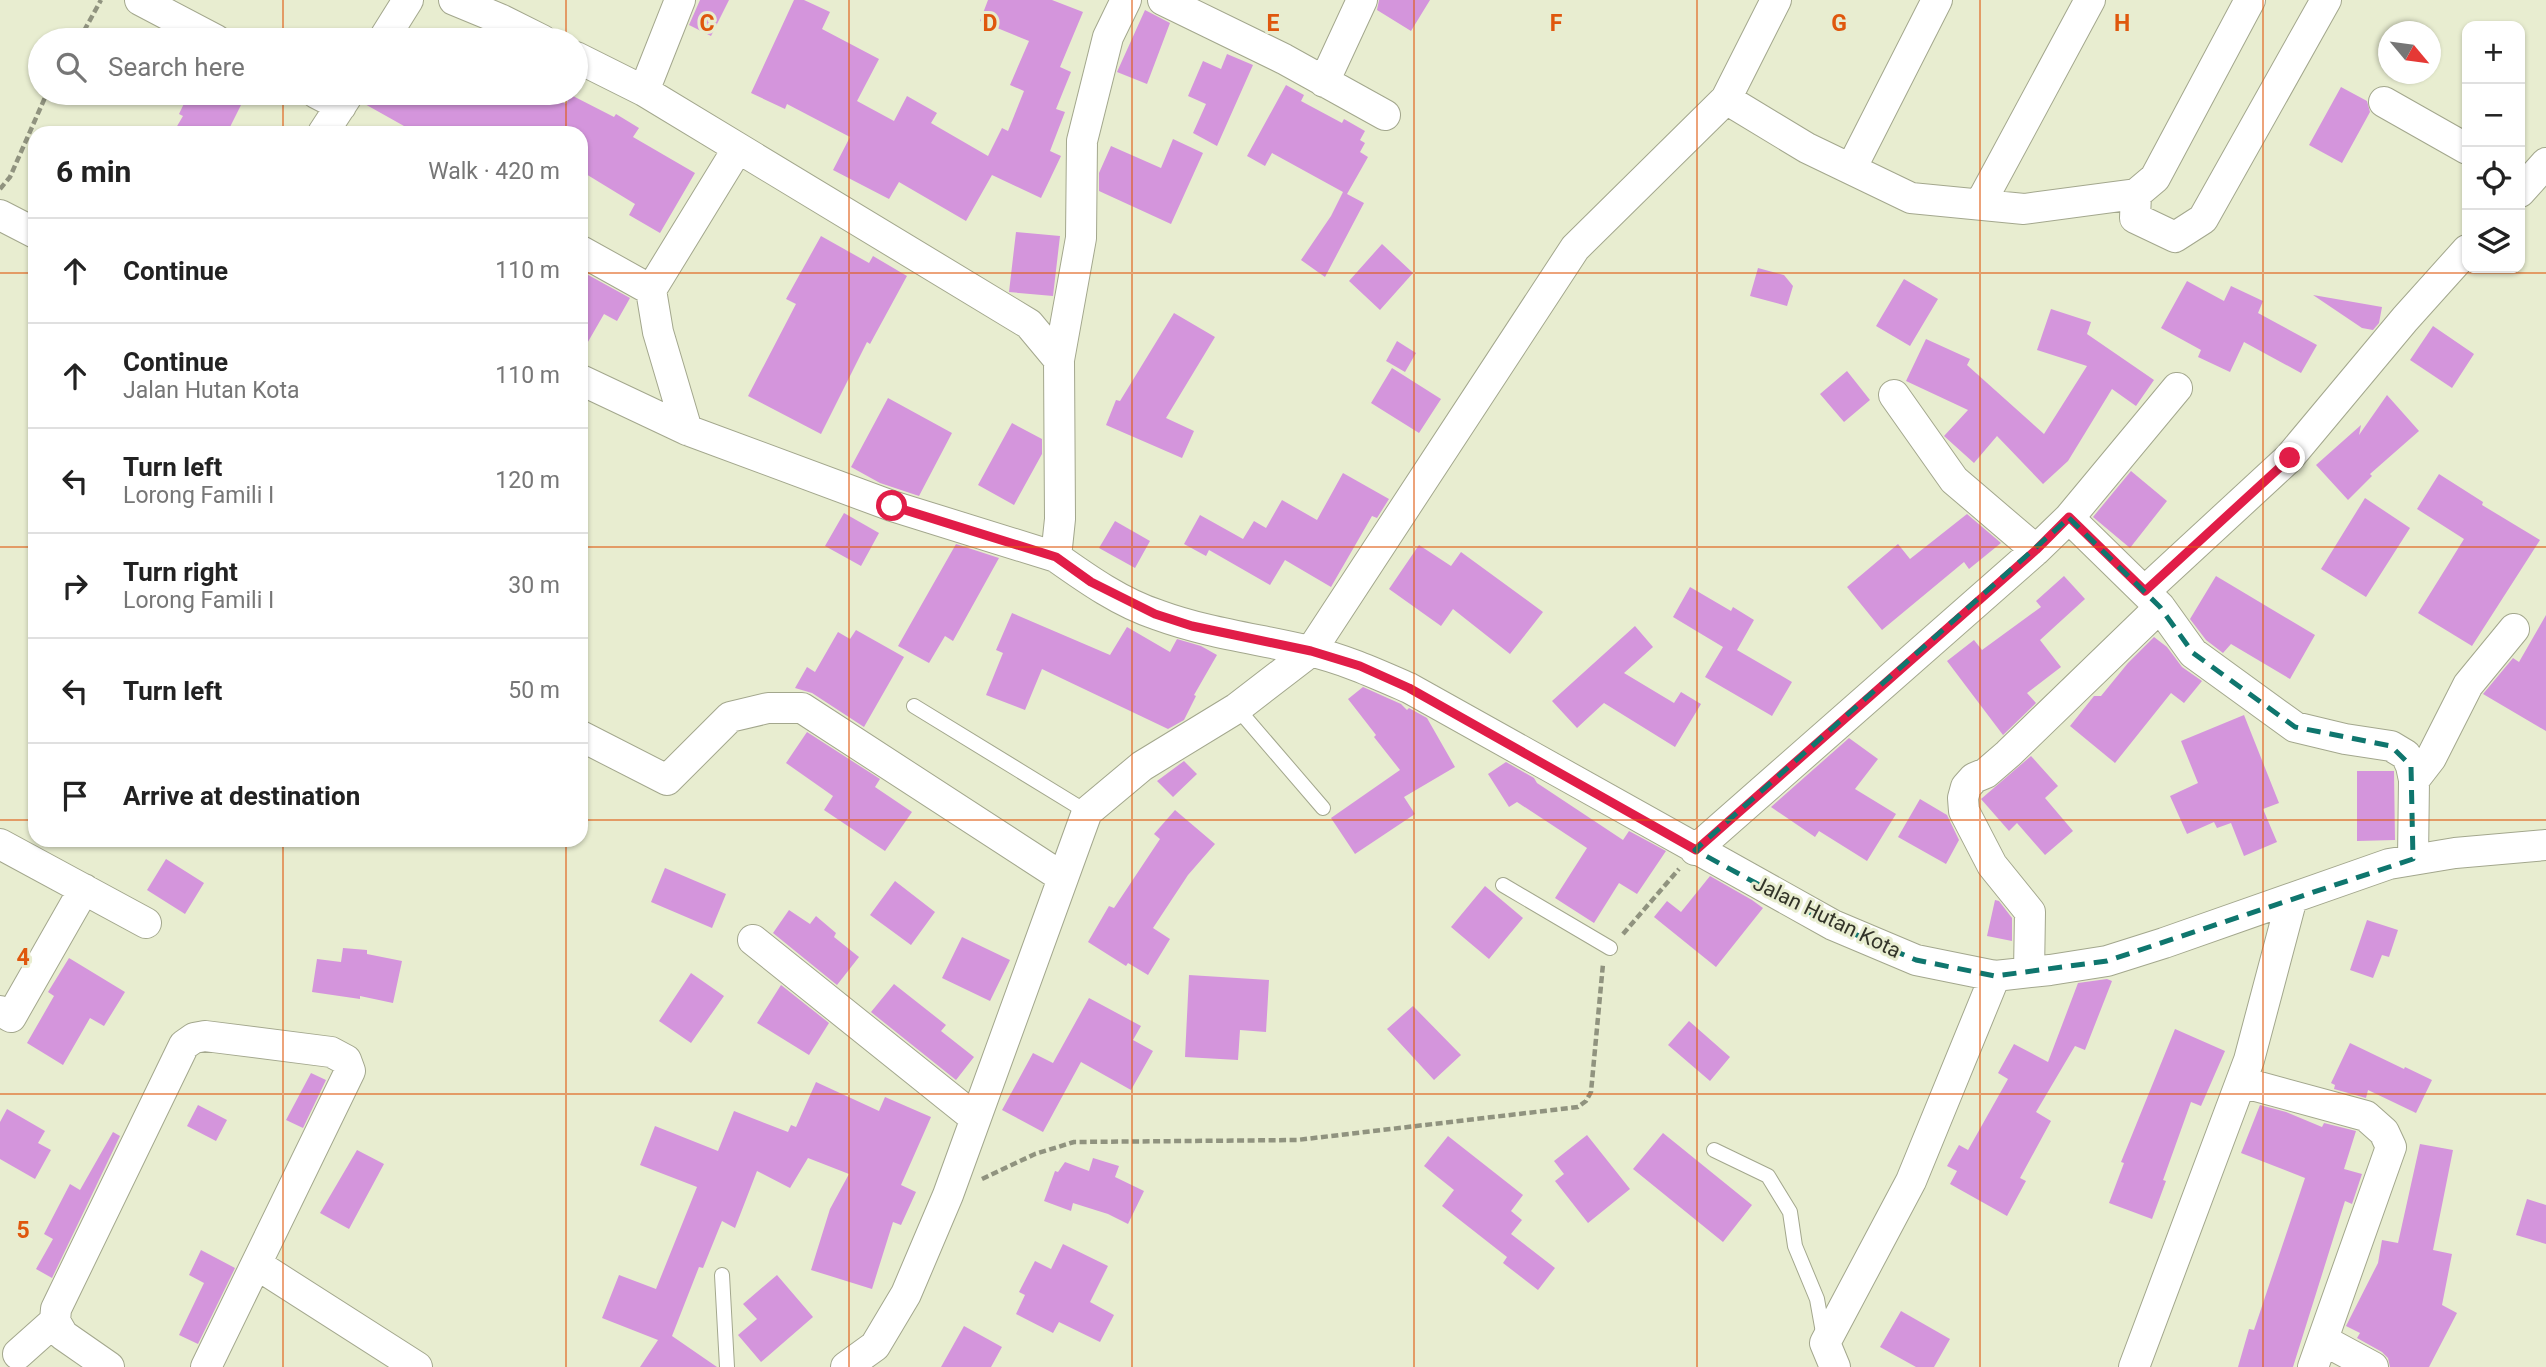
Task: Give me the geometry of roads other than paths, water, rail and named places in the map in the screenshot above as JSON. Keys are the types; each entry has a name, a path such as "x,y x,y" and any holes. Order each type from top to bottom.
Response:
{"street":[{"path":"140,0 193,28"},
{"path":"390,28 408,0"},
{"path":"454,0 518,28"},
{"path":"643,92 680,0"},
{"path":"1056,557 1060,519 1059,360 1081,238 1082,141 1108,37 1126,0"},
{"path":"1163,0 1284,59 1385,115"},
{"path":"1324,82 1362,0"},
{"path":"846,1367 875,1346 900,1304 948,1195 1087,812 1142,766 1237,708 1311,651 1575,248 1726,99 1776,0"},
{"path":"1851,169 1937,0"},
{"path":"1980,204 2090,0"},
{"path":"1726,99 1807,148 1911,198 2024,209 2136,194 2155,178 2250,0"},
{"path":"2136,194 2135,218 2175,237 2203,219 2326,0"},
{"path":"588,63 738,148 1029,324 1059,360"},
{"path":"2384,102 2463,147"},
{"path":"325,126 332,105"},
{"path":"687,430 658,332 650,290 738,148"},
{"path":"0,215 28,229"},
{"path":"588,255 650,290"},
{"path":"2029,972 2030,912 1992,864 1964,811 1966,787 1974,778 1986,773 2008,754 2152,599 2290,458 2405,319 2462,256"},
{"name":"Jalan Hutan Kota","path":"588,383 687,430 892,506 1056,557 1091,582 1155,614 1192,626 1311,651 1360,666 1409,688 1833,925 1916,960 1995,976 2107,961 2367,871 2413,859 2546,845"},
{"path":"1696,850 2036,550 2069,517 2177,388"},
{"path":"1894,395 1954,480 2036,550"},
{"path":"2069,517 2152,599 2193,653 2295,727 2391,746 2406,755 2412,766 2414,779 2413,859"},
{"path":"2414,779 2431,758 2468,685 2514,629"},
{"path":"667,780 730,717 768,708 802,708 1062,877"},
{"path":"588,740 667,780"},
{"path":"588,757 667,780"},
{"path":"0,844 146,923"},
{"path":"4,1022 84,889"},
{"path":"2134,1367 2249,1060 2292,898"},
{"path":"753,940 975,1118"},
{"path":"1830,1355 1911,1181 1995,976"},
{"path":"110,1367 63,1335 55,1321 56,1310 184,1045 194,1038 205,1036 331,1052 346,1060 350,1071 206,1367"},
{"path":"2241,1082 2366,1116 2384,1132 2391,1147 2318,1353 2373,1367"},
{"path":"256,1264 417,1367"},
{"path":"17,1354 55,1321"}],"lane":[{"path":"914,706 1087,812"},
{"path":"1237,708 1323,808"},
{"path":"1503,885 1610,948"},
{"path":"1714,1150 1768,1176 1790,1212 1795,1246 1817,1299 1830,1355"},
{"path":"722,1275 727,1367"}]}
